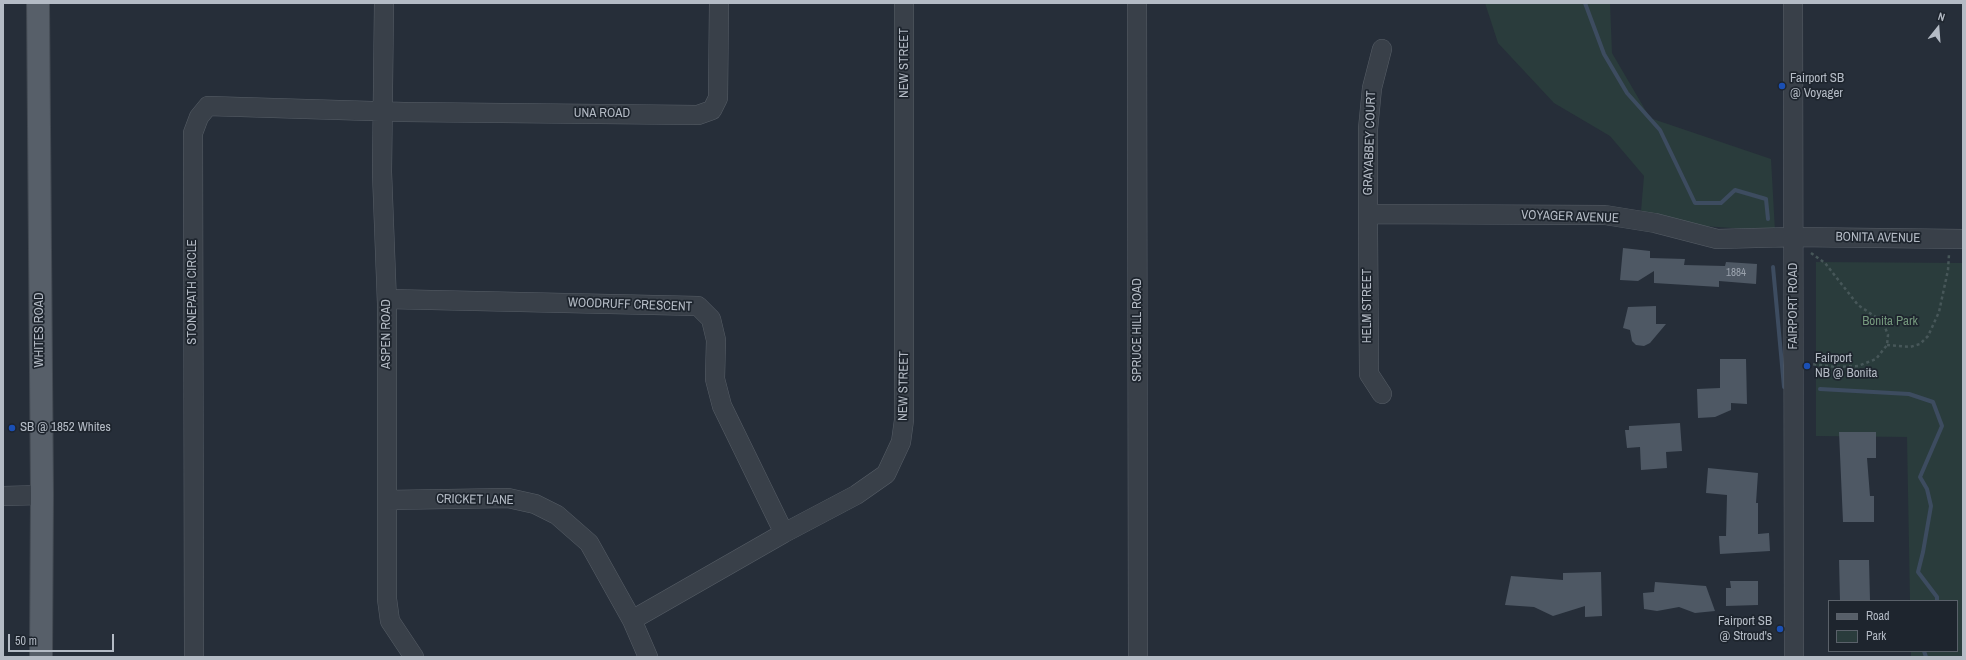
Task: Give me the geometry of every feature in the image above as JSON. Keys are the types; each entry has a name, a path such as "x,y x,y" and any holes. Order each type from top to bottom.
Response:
{"main road":[{"name":"WHITES ROAD","path":"38,3 42,495 41,657"}],"street":[{"name":"ASPEN ROAD","path":"384,3 382,112 383,217 387,299 388,606 390,621 414,657"},
{"name":"UNA ROAD","path":"382,112 690,115 712,110 718,98 719,3"},
{"name":"NEW STREET","path":"632,620 784,533 856,495 886,474 901,442 904,420 904,3"},
{"name":"SPRUCE HILL ROAD","path":"1137,3 1138,657"},
{"name":"FAIRPORT ROAD","path":"1792,3 1794,259 1794,657"},
{"name":"GRAYABBEY COURT","path":"1368,214 1368,129 1371,95 1382,49"},
{"name":"STONEPATH CIRCLE","path":"194,657 193,133 199,117 208,106 382,112"},
{"name":"VOYAGER AVENUE","path":"1368,214 1605,215 1656,223 1717,239 1793,237"},
{"name":"HELM STREET","path":"1368,214 1369,374 1382,394"},
{"name":"BONITA AVENUE","path":"1793,237 1955,239"},
{"name":"WOODRUFF CRESCENT","path":"387,299 698,306 711,319 716,340 715,379 722,406 784,533"},
{"path":"3,496 42,495"},
{"name":"CRICKET LANE","path":"387,500 508,498 535,504 558,515 589,543 632,620 648,657"}],"path":[{"path":"1793,237 1817,259 1825,263 1858,305 1883,322 1888,335 1888,345 1876,359 1858,366 1836,367 1812,364"},
{"path":"1888,345 1910,347 1920,344 1928,336 1939,312 1948,270 1949,258 1955,239"}],"green space":[{"path":"1485,3 1610,3 1612,53 1650,118 1771,159 1775,231 1703,226 1641,211 1644,176 1610,136 1554,103 1498,43"},
{"name":"Bonita Park","path":"1816,262 1963,263 1963,657 1911,657 1911,652 1958,652 1958,600 1910,600 1907,437 1816,436"}],"building":[{"path":"1623,248 1650,251 1650,258 1685,259 1684,265 1725,266 1726,262 1757,264 1756,284 1719,281 1719,287 1654,283 1654,271 1638,281 1620,280"},
{"path":"1656,306 1656,324 1666,324 1650,343 1644,346 1636,345 1632,341 1630,330 1623,328 1628,307"},
{"path":"1720,359 1746,359 1747,404 1731,403 1731,410 1715,417 1698,418 1697,389 1720,388"},
{"path":"1680,423 1682,451 1666,452 1667,468 1641,470 1640,447 1627,448 1625,430 1629,430 1629,426"},
{"path":"1839,432 1876,432 1876,458 1867,458 1870,496 1874,496 1874,522 1843,522"},
{"path":"1708,468 1758,473 1756,503 1758,503 1758,534 1769,533 1770,551 1720,554 1719,536 1726,536 1727,495 1706,493"},
{"path":"1839,560 1869,560 1870,600 1840,600"},
{"path":"1601,572 1602,616 1585,617 1585,606 1553,616 1534,607 1505,605 1511,576 1563,580 1563,573"},
{"path":"1730,581 1758,581 1758,605 1726,606 1726,588 1731,588"},
{"path":"1655,582 1706,586 1715,611 1695,613 1679,607 1657,611 1644,609 1643,593 1654,592"}],"waterway":[{"path":"1585,3 1604,54 1627,93 1660,130 1695,203 1721,203 1735,190 1766,199 1768,219"},
{"path":"1773,267 1784,387"},
{"path":"1820,389 1909,394 1933,402 1942,426 1920,477 1927,489 1931,506 1918,572 1937,597 1937,600"},
{"path":"1924,652 1926,657"}],"place":[{"name":"Fairport SB @ Voyager","path":"1782,86"},
{"name":"Fairport NB @ Bonita","path":"1807,366"},
{"name":"SB @ 1852 Whites","path":"12,428"},
{"name":"Fairport SB @ Stroud's","path":"1780,629"}]}
